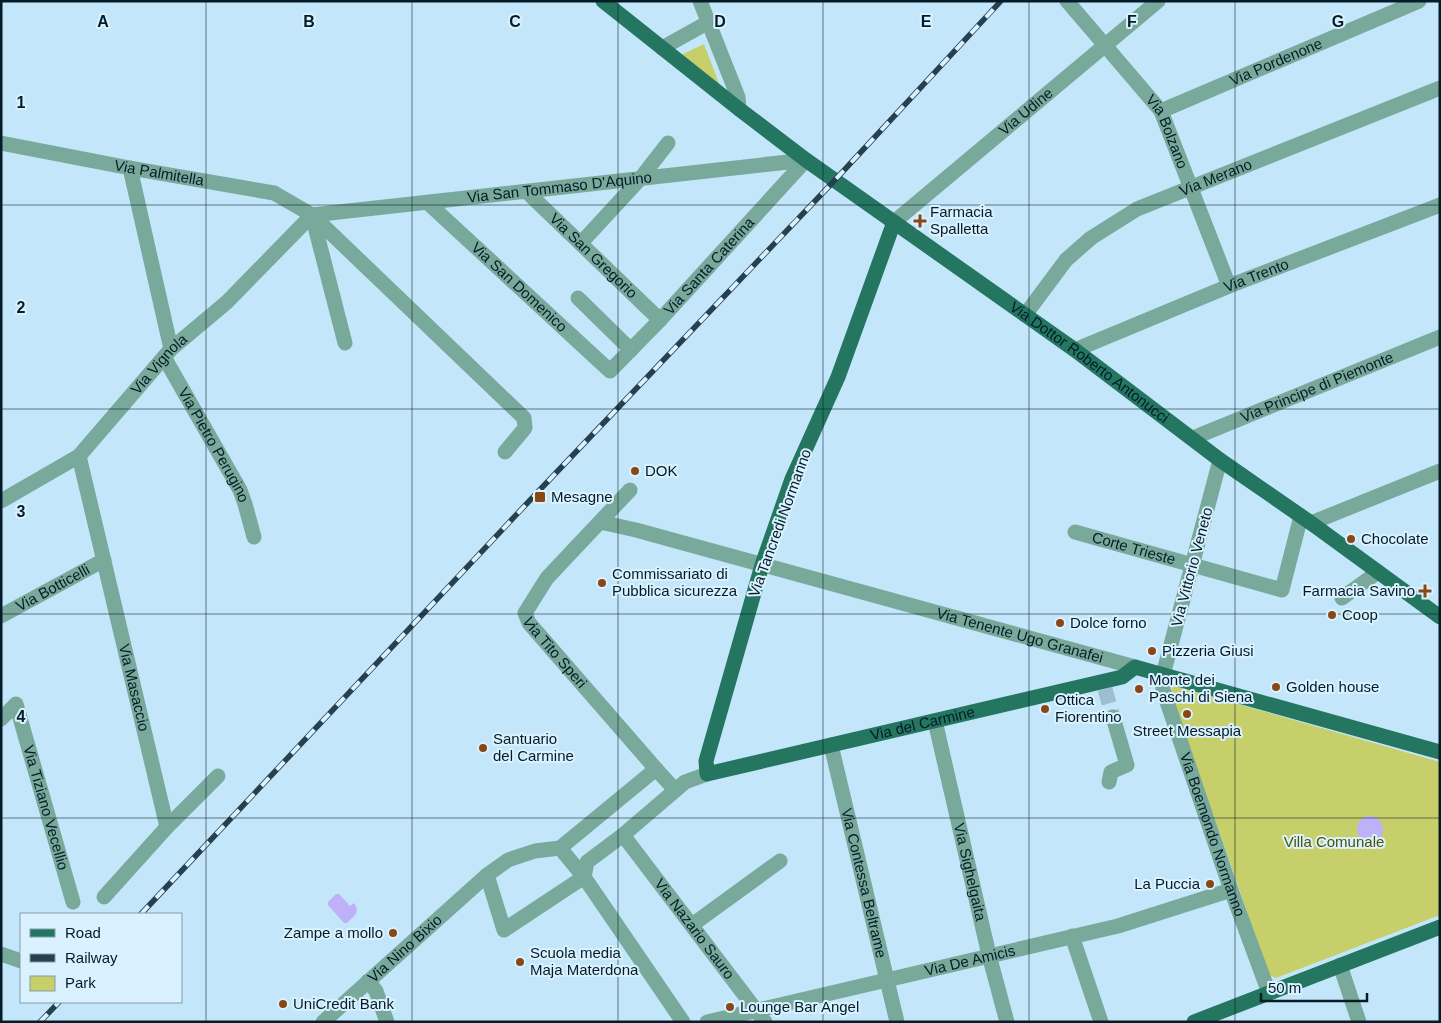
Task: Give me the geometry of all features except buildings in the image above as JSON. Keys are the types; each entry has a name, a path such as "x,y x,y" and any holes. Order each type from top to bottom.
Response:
{"main road":[{"name":"Via Dottor Roberto Antonucci","path":"603,1 806,160 1075,350 1220,460 1440,616"},
{"name":"Via Tancredi Normanno","path":"707,774 706,761 762,565 792,479 838,377 894,222"},
{"name":"Via Tenente Ugo Granafei","path":"1135,667 1440,752"},
{"name":"Via del Carmine","path":"707,774 934,721 1104,685 1122,677 1135,667"},
{"path":"1194,1022 1440,927"}],"street":[{"path":"700,1 707,23 738,97 739,109"},
{"name":"Via Bolzano","path":"1067,1 1160,111 1229,286"},
{"name":"Via Udine","path":"894,222 1158,1"},
{"name":"Via Pordenone","path":"1160,111 1412,3"},
{"path":"662,48 707,23"},
{"name":"Via Merano","path":"1025,315 1066,260 1091,238 1137,209 1440,88"},
{"name":"Via Palmitella","path":"1,143 274,193 312,215 524,418 525,428 505,452"},
{"path":"581,243 640,179 668,143"},
{"name":"Via San Tommaso D'Aquino","path":"312,215 806,160"},
{"name":"Via Santa Caterina","path":"610,371 660,320 806,160"},
{"name":"Via Pietro Perugino","path":"130,168 167,353 240,490 254,537"},
{"name":"Via San Gregorio","path":"527,192 660,320"},
{"name":"Via San Domenico","path":"428,203 610,371"},
{"name":"Via Trento","path":"1075,350 1229,286 1440,205"},
{"path":"312,215 345,343"},
{"name":"Via Vignola","path":"1,502 79,456 167,353 227,302 312,215"},
{"path":"578,298 631,350"},
{"name":"Via Principe di Piemonte","path":"1193,438 1440,337"},
{"name":"Via Masaccio","path":"79,456 167,827"},
{"name":"Via Vittorio Veneto","path":"1163,675 1220,460"},
{"path":"1306,520 1440,471"},
{"name":"Via Tito Speri","path":"630,490 547,578 525,613 529,623 656,769"},
{"name":"Corte Trieste","path":"1076,532 1282,590 1306,520"},
{"name":"Via Tenente Ugo Granafei","path":"600,522 1135,667"},
{"name":"Via Botticelli","path":"1,616 104,560"},
{"path":"1342,598 1378,572"},
{"name":"Via Boemondo Normanno","path":"1163,675 1163,690 1269,993"},
{"name":"Via Tiziano Vecellio","path":"1,719 16,704 73,902"},
{"path":"1109,782 1111,772 1127,765 1113,716"},
{"name":"Via Sighelgaita","path":"934,721 989,955 1007,1022"},
{"name":"Via Contessa Beltrame","path":"831,745 897,1022"},
{"path":"675,790 656,769 560,848 584,877 682,1022"},
{"path":"487,875 504,930 584,877 587,862 623,835 685,782 707,774"},
{"path":"104,896 167,827 218,776"},
{"name":"Via Nazario Sauro","path":"623,835 761,1016"},
{"name":"Via Nino Bixio","path":"323,1022 487,875 508,860 535,851 560,848"},
{"path":"692,925 780,861"},
{"name":"Via De Amicis","path":"707,1022 761,1016 887,978 1118,926 1232,890"},
{"path":"1072,936 1101,1022"},
{"path":"1,954 20,961"},
{"path":"1340,965 1359,1022"},
{"path":"368,981 376,992 387,1022"}],"green space":[{"path":"704,44 721,89 681,55"},
{"name":"Villa Comunale","path":"1175,686 1440,762 1440,915 1276,978 1269,975 1171,693 1171,689"}],"shaded area":[{"path":"1370,816 1379,820 1383,829 1379,838 1370,842 1361,838 1357,829 1361,820"},
{"path":"336,894 339,894 350,906 354,903 357,908 356,914 347,923 344,923 328,905 328,902"}],"tunnel":[{"path":"1105,689 1113,717"}],"railway":[{"path":"142,913 533,497 835,180 1001,1"},
{"path":"40,1022 58,1003"}],"place":[{"name":"Farmacia Spalletta","path":"920,221"},
{"name":"DOK","path":"635,471"},
{"name":"Mesagne","path":"540,497"},
{"name":"Chocolate","path":"1351,539"},
{"name":"Commissariato di Pubblica sicurezza","path":"602,583"},
{"name":"Farmacia Savino","path":"1425,591"},
{"name":"Coop","path":"1332,615"},
{"name":"Dolce forno","path":"1060,623"},
{"name":"Pizzeria Giusi","path":"1152,651"},
{"name":"Golden house","path":"1276,687"},
{"name":"Monte dei Paschi di Siena","path":"1139,689"},
{"name":"Ottica Fiorentino","path":"1045,709"},
{"name":"Street Messapia","path":"1187,714"},
{"name":"Santuario del Carmine","path":"483,748"},
{"name":"La Puccia","path":"1210,884"},
{"name":"Zampe a mollo","path":"393,933"},
{"name":"Scuola media Maja Materdona","path":"520,962"},
{"name":"UniCredit Bank","path":"283,1004"},
{"name":"Lounge Bar Angel","path":"730,1007"}]}
